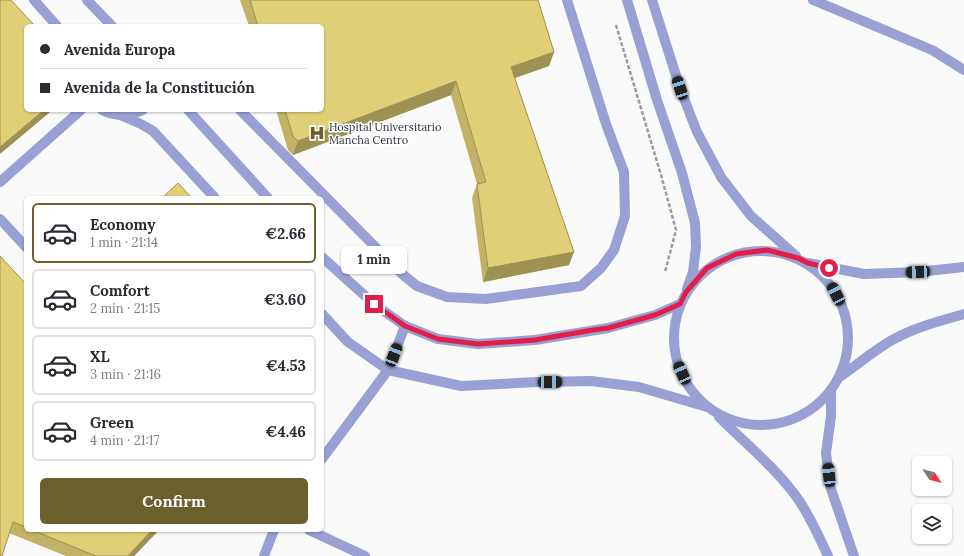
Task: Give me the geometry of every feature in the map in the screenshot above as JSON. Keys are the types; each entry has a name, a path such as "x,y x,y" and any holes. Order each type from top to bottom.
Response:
{"street":[{"path":"34,0 55,24"},
{"path":"87,0 110,24"},
{"path":"242,112 402,274 417,286 447,297 486,299 581,286 601,268 614,250 624,216 624,172 606,124 567,0"},
{"path":"627,0 657,100 682,173 695,223 696,247 693,272 680,304 673,332 676,360 687,386 740,438 764,459 798,499 828,556"},
{"path":"652,0 680,88 697,132 721,176 750,216 798,258"},
{"path":"813,0 932,50 964,70"},
{"path":"0,182 79,112"},
{"path":"107,112 120,115 153,131 213,196"},
{"path":"120,115 138,112"},
{"path":"190,112 266,196"},
{"path":"0,219 24,245"},
{"path":"324,316 348,342 388,370 461,386 591,381 639,387 711,410 738,423 764,426 789,421 812,410 831,392 841,376 849,345 846,313 832,284 808,263 798,258 767,250 736,254 707,268 686,292"},
{"path":"324,259 374,304 405,326 438,339 478,344 535,340 608,328 655,315 680,304"},
{"path":"808,263 864,274 918,272 964,267"},
{"path":"841,376 856,366 867,356 893,339 930,323 964,314"},
{"path":"324,456 388,370 405,326"},
{"path":"831,392 831,416 826,453 830,486 854,556"},
{"path":"264,556 273,532"},
{"path":"313,532 365,556"}],"path":[{"path":"615,21 661,174 676,230 665,272"}],"building":[{"path":"0,0 11,0 33,24 24,24 24,112 42,112 0,147"},
{"name":"Hospital Universitario Mancha Centro","path":"250,0 538,0 554,52 511,67 574,252 488,268 477,184 486,182 456,81 298,141 293,136 286,112 324,112 324,24 257,24"},
{"path":"178,183 190,196 164,196"},
{"path":"0,256 24,282 24,526 13,522 2,556 0,556"},
{"path":"37,532 150,532 128,556 96,556"}],"place":[{"name":"Hospital Universitario Mancha Centro","path":"317,133"}],"route":[{"path":"374,304 405,326 438,339 478,344 535,340 608,328 655,315 680,304 686,292 707,268 736,254 767,250 829,268"}]}
